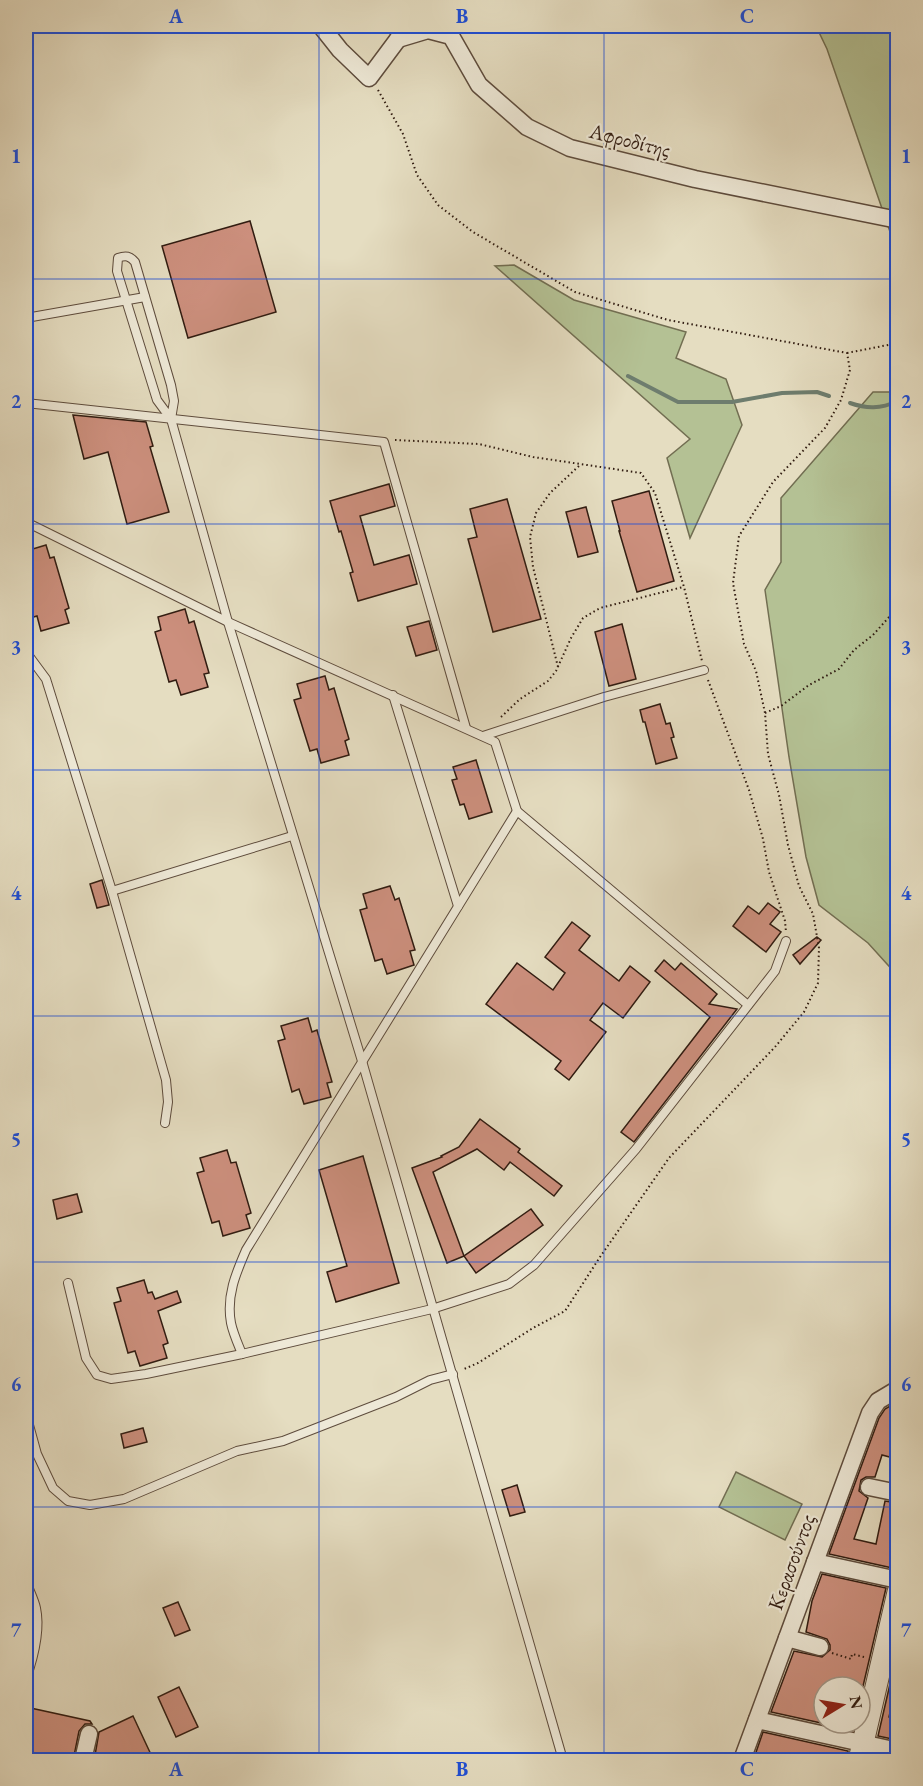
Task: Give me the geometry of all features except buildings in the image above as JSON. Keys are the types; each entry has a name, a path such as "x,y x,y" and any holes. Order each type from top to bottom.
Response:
{"street":[{"path":"321,26 340,50 369,78"},
{"name":"Αφροδίτης","path":"369,78 403,32 428,30 451,36 479,85 527,127 570,148 695,179 897,220"},
{"name":"Κερασούντος","path":"742,1761 870,1413 878,1401 897,1389"},
{"path":"870,1486 897,1493"},
{"path":"815,1562 897,1580"},
{"path":"861,1752 889,1665 897,1592"},
{"path":"787,1638 820,1647"},
{"path":"757,1720 861,1752 897,1751"},
{"path":"83,1761 89,1734"}],"lane":[{"path":"171,419 174,401 171,385 135,262 131,257 124,256 118,258 116,265 126,300 157,400 171,419 228,622 362,1061 563,1761"},
{"path":"26,318 145,297"},
{"path":"26,403 384,442 466,728"},
{"path":"26,522 228,622 495,742 517,811 748,1005"},
{"path":"26,652 46,679 112,891 166,1080 168,1102 165,1123"},
{"path":"483,736 495,730 704,670"},
{"path":"393,695 458,906"},
{"path":"242,1354 231,1323 230,1306 232,1284 246,1250 517,811"},
{"path":"112,891 292,836"},
{"path":"68,1283 86,1358 97,1375 111,1379 242,1354 432,1309 509,1284 534,1265 636,1149 775,971 786,941"},
{"path":"26,1414 37,1454 53,1488 68,1501 90,1505 124,1499 237,1451 283,1441 396,1397 430,1380 453,1374"},
{"path":"26,1581 36,1607 37,1618 26,1680"}],"path":[{"path":"369,78 403,134 417,175 438,205 473,232 575,292 668,320 848,353 897,343"},
{"path":"848,353 850,370 841,400 825,428 773,482 739,536 734,583 744,644 756,671 765,712 781,706 809,685 839,669 854,650 879,628 897,607"},
{"path":"384,442 392,440 479,444 533,457 641,473 656,493 684,587 704,670 749,790 763,839 769,872 785,921 786,941"},
{"path":"558,667 534,567 530,537 536,513 550,494 581,464"},
{"path":"495,730 500,718 520,699 548,681 558,667 570,638 583,618 600,608 684,587"},
{"path":"820,1647 826,1652 851,1659 852,1654 889,1665"}],"green space":[{"path":"816,26 897,26 897,252 827,49"},
{"path":"514,265 574,300 686,332 676,358 726,379 742,425 690,538 667,458 690,439 495,266"},
{"path":"873,392 893,392 898,400 897,975 868,943 819,905 806,857 765,590 781,562 781,498"},
{"path":"736,1472 802,1504 785,1540 719,1507"}],"waterway":[{"path":"628,376 678,402 732,402 782,393 817,392 829,396"},
{"path":"850,403 874,407 898,401"}]}
